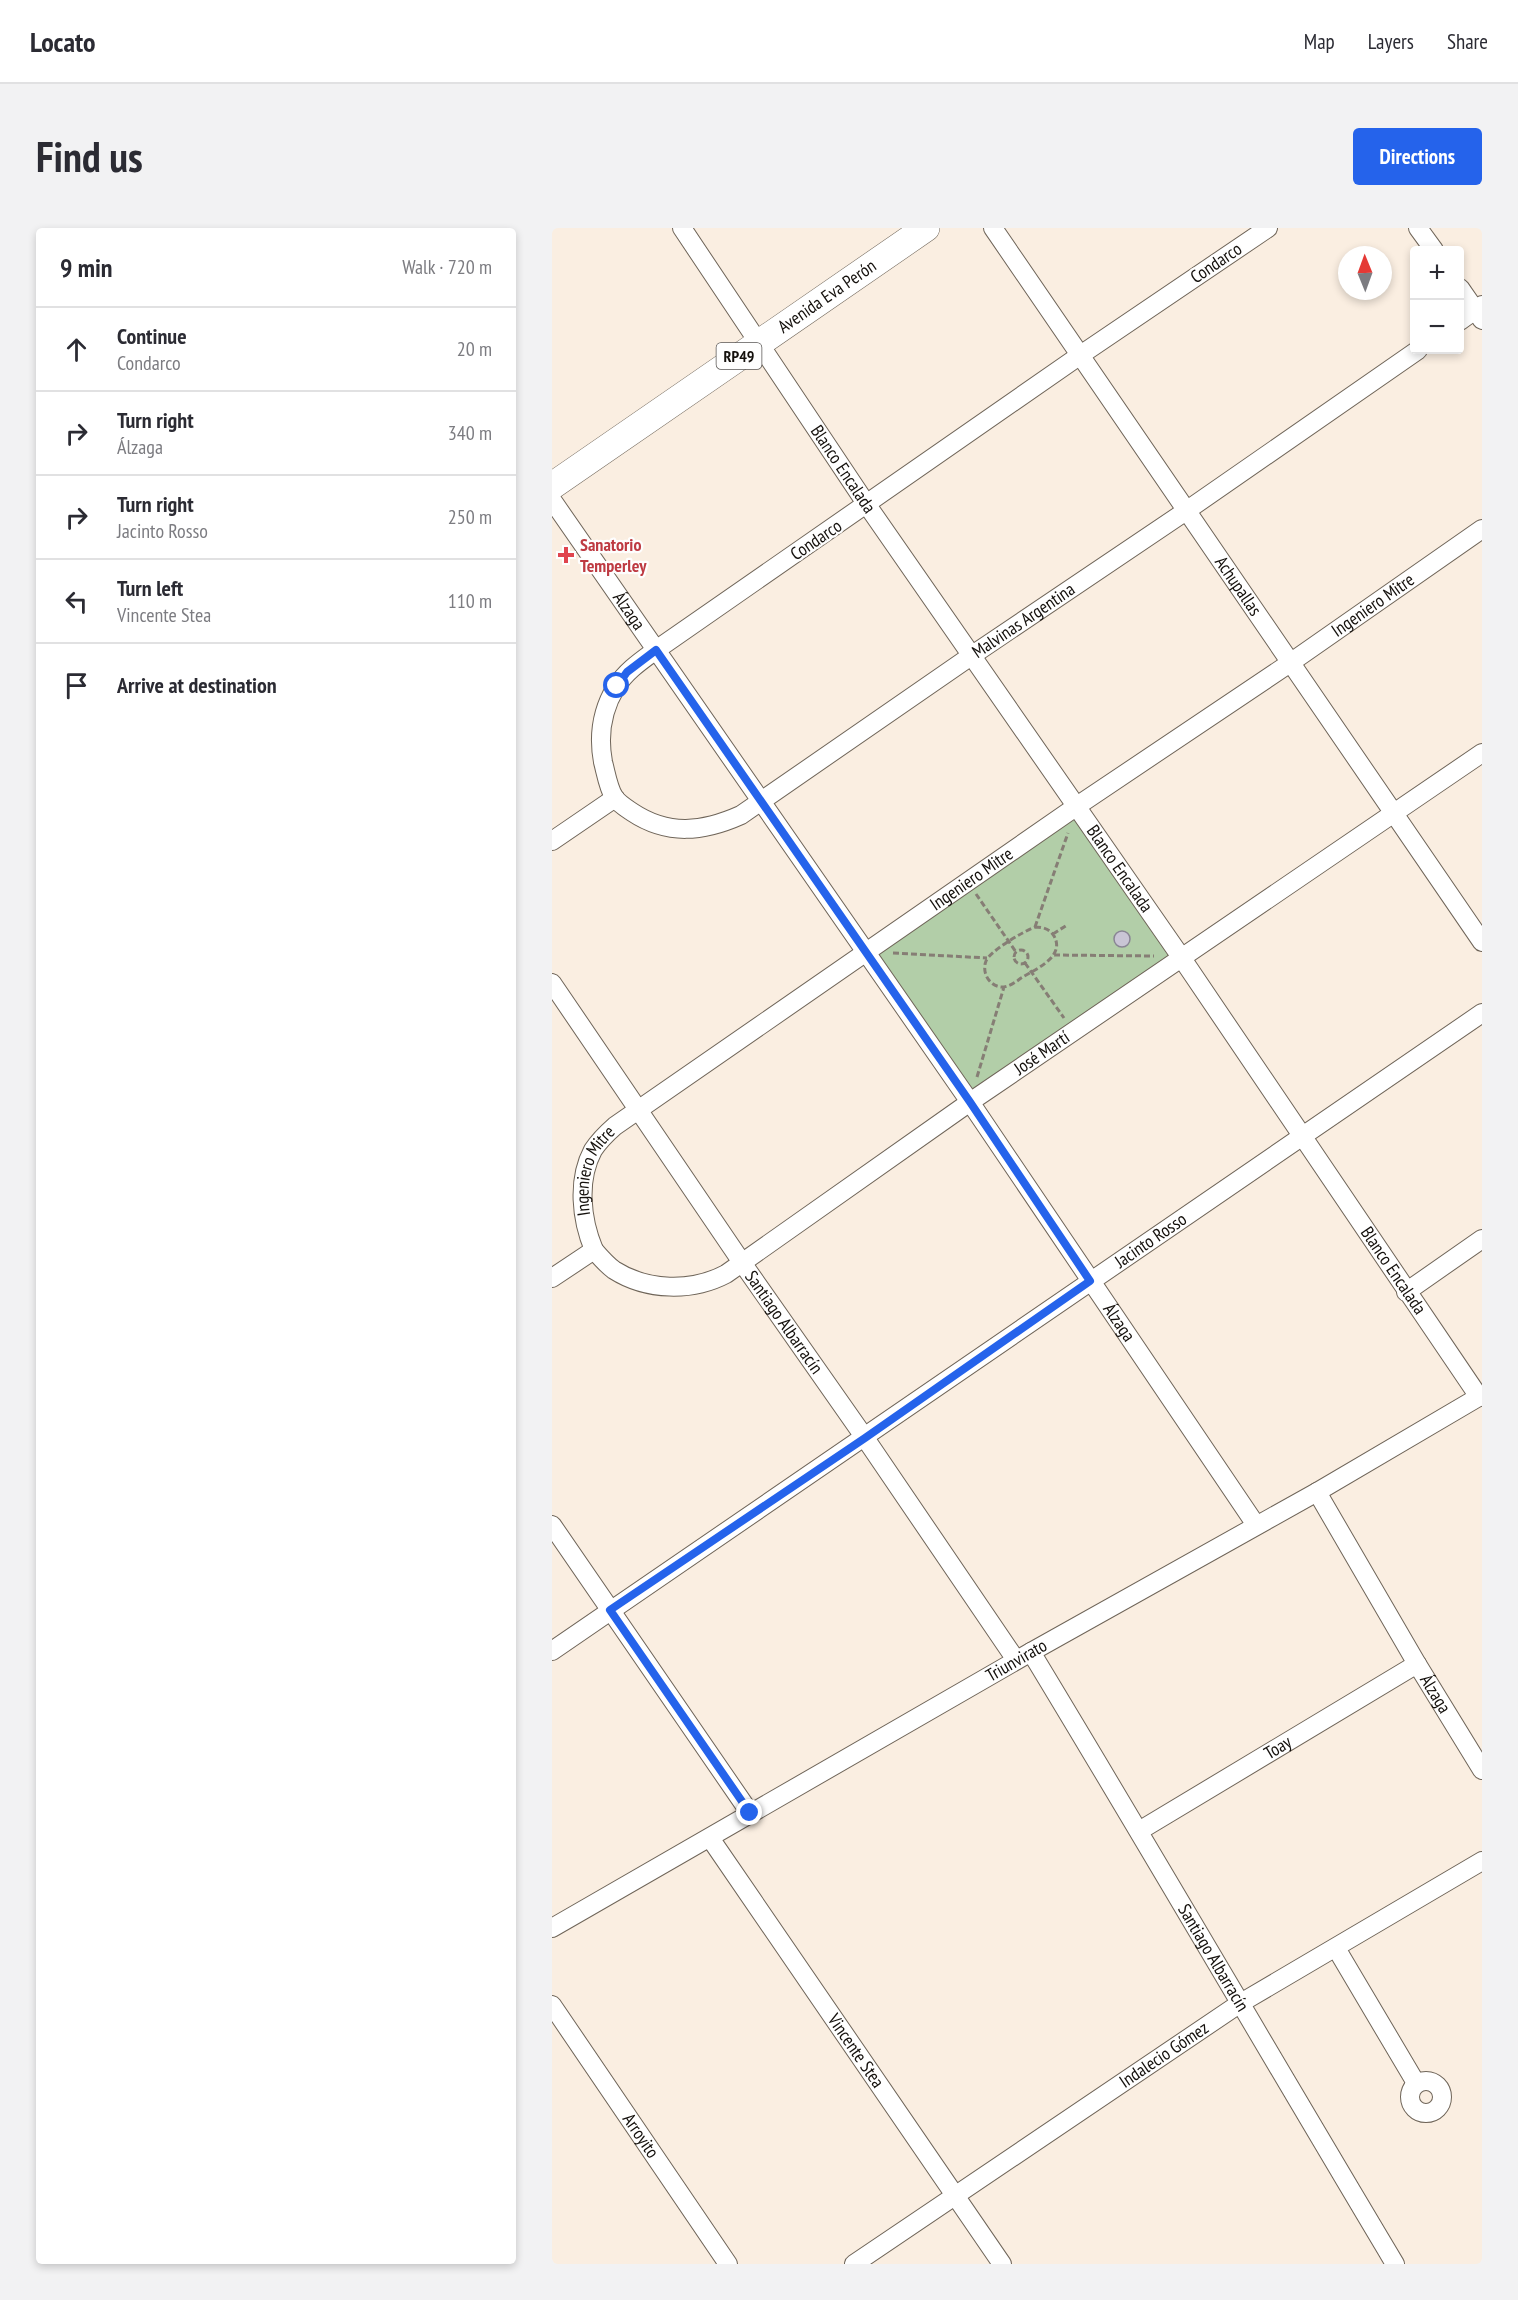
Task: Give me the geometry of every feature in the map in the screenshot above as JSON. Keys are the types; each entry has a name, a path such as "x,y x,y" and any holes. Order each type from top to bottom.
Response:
{"main road":[{"name":"Avenida Eva Perón","path":"552,486 926,228"}],"street":[{"name":"Blanco Encalada","path":"682,228 867,505 1181,957 1406,1292 1481,1396"},
{"name":"Achupallas","path":"993,228 1482,942"},
{"name":"Condarco","path":"615,798 607,780 600,736 602,718 609,699 627,672 1079,356 1268,228"},
{"path":"1418,228 1431,246"},
{"path":"1464,293 1480,312 1464,319"},
{"name":"Malvinas Argentina","path":"615,798 641,818 656,824 687,829 720,825 741,815 1412,354"},
{"name":"Álzaga","path":"552,500 970,1102 1256,1525"},
{"name":"Ingeniero Mitre","path":"594,1250 587,1234 582,1201 586,1167 601,1139 639,1108 1482,529"},
{"name":"José Martí","path":"594,1250 614,1270 656,1285 677,1288 713,1281 743,1264 970,1102 1482,753"},
{"path":"552,841 615,798"},
{"name":"Santiago Albarracín","path":"552,983 743,1264 865,1438 1024,1656 1139,1831 1239,2004 1395,2264"},
{"name":"Jacinto Rosso","path":"552,1651 1482,1013"},
{"path":"1406,1292 1482,1239"},
{"path":"552,1278 594,1250"},
{"name":"Triunvirato","path":"552,1928 1024,1656 1317,1492 1481,1396"},
{"name":"Álzaga","path":"1317,1492 1482,1770"},
{"path":"552,1525 750,1813"},
{"name":"Toay","path":"1139,1831 1417,1664"},
{"name":"Vincente Stea","path":"710,1838 1002,2264"},
{"name":"Indalecio Gómez","path":"854,2264 1239,2004 1482,1861"},
{"path":"1336,1948 1416,2083"},
{"name":"Arroyito","path":"552,2005 728,2264"}],"path":[{"path":"1035,927 1047,929 1053,934 1057,943 1051,960 1004,987 988,979 984,967 987,958 1035,927 1077,806"},
{"path":"967,882 1016,951"},
{"path":"1053,934 1067,924"},
{"path":"1022,949 1028,953 1029,958 1025,963 1019,964 1015,961 1016,951 1022,949"},
{"path":"865,952 987,958"},
{"path":"1054,955 1181,957"},
{"path":"1025,963 1073,1031"},
{"path":"970,1102 1004,987"}],"green space":[{"path":"1077,806 1181,957 970,1102 865,952"}],"building":[{"path":"1119,931 1125,931 1130,939 1128,945 1119,947 1114,942 1114,936"}],"place":[{"name":"Sanatorio Temperley","path":"566,555"}],"route":[{"path":"617,686 627,672 656,650 970,1102 1090,1281 865,1438 610,1610 750,1813"}]}
